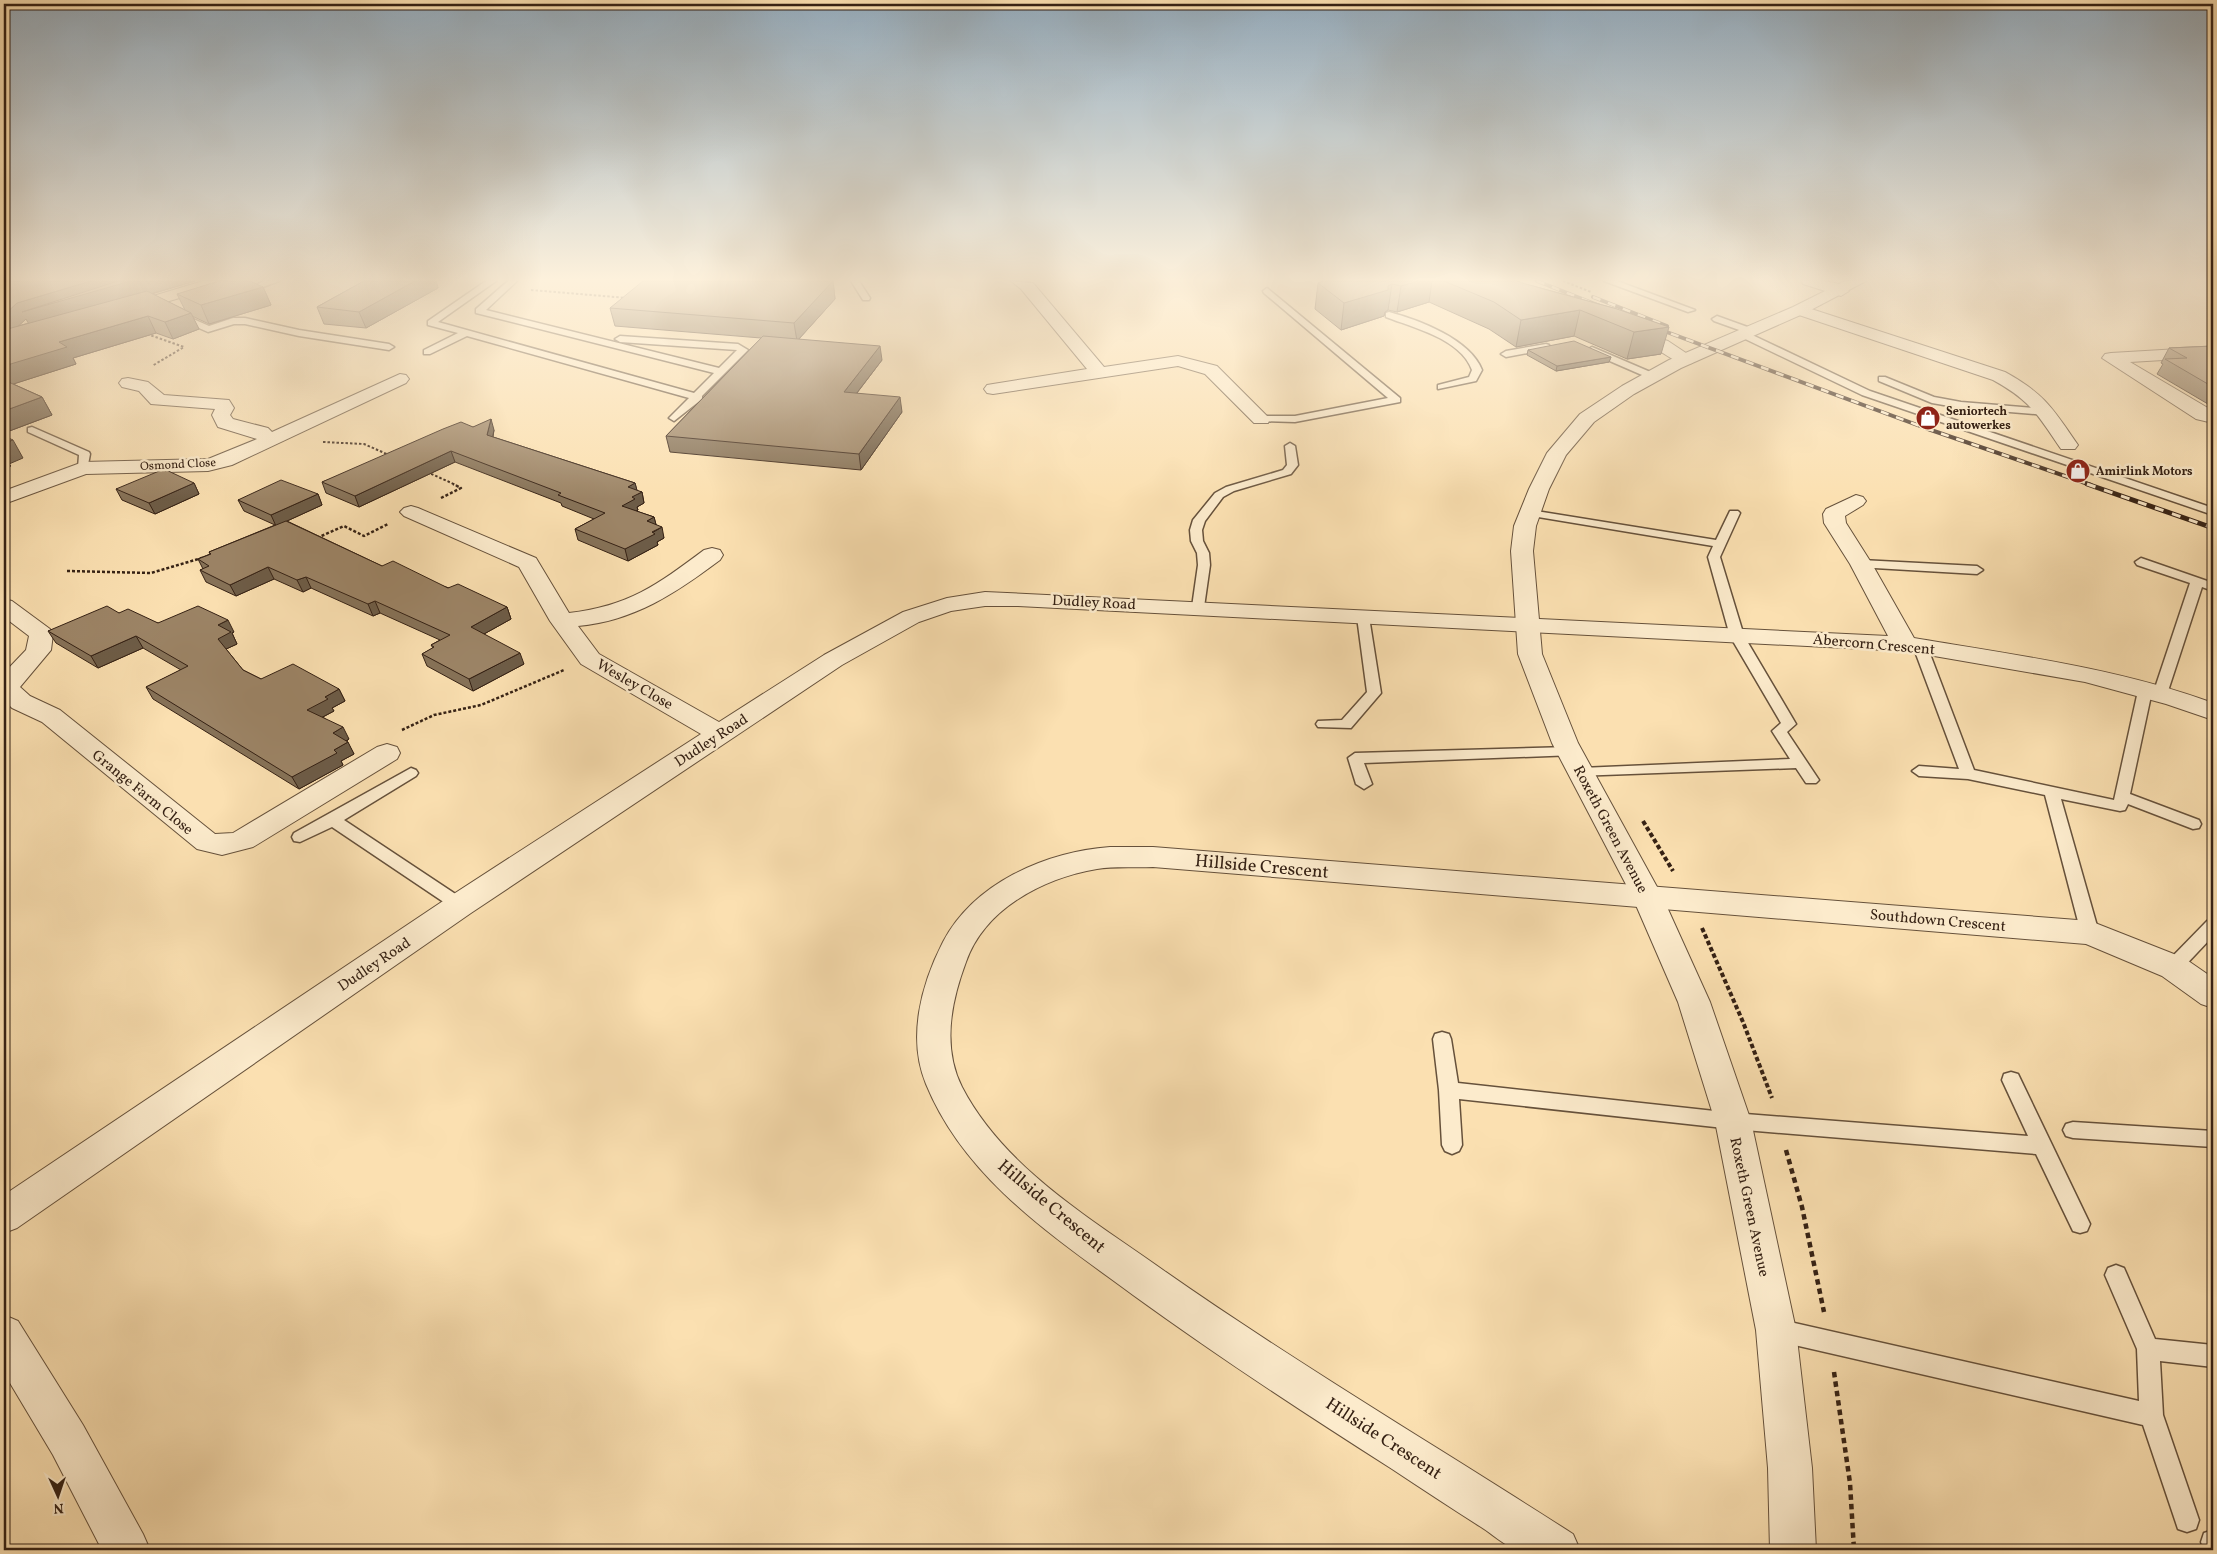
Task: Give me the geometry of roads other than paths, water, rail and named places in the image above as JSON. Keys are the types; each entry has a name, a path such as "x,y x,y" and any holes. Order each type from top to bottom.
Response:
{"street":[{"path":"1084,354 1099,372"},
{"path":"1677,354 1686,359"},
{"name":"Roxeth Green Avenue","path":"1698,354 1652,376 1587,418 1557,454 1525,526 1522,551 1526,625 1530,654 1576,762 1648,896 1694,1002 1733,1121 1776,1330 1790,1468 1794,1550"},
{"path":"1931,354 1999,376 2021,388 2042,405 2068,445"},
{"path":"2187,354 2112,358 2203,415 2213,417"},
{"path":"993,389 1178,361 1211,370 1261,419"},
{"name":"Osmond Close","path":"4,498 83,468 208,464 225,461 400,378"},
{"path":"128,383 142,384 150,388 158,400 222,404 225,408 221,415 225,423 261,432 270,440"},
{"path":"1856,501 1834,514 1835,523 1913,645"},
{"name":"Wesley Close","path":"411,512 528,563 562,621 590,659 720,734"},
{"path":"562,621 598,617 625,609 679,581 712,555"},
{"name":"Dudley Road","path":"4,1216 460,905 833,660 911,616 947,605 985,599 1018,599 1526,625"},
{"name":"Grange Farm Close","path":"4,606 41,634 42,643 38,652 9,682 6,689 21,702 51,716 202,840 212,845 227,845 243,840 387,753"},
{"name":"Abercorn Crescent","path":"1526,625 1913,645 2077,673 2153,692 2213,712"},
{"name":"Hillside Crescent","path":"1557,1550 1179,1305 1020,1185 986,1151 945,1088 937,1066 933,1031 934,1014 943,979 956,947 973,923 993,903 1023,882 1054,869 1096,859 1154,857 1648,896"},
{"name":"Southdown Crescent","path":"1648,896 2090,933 2173,967 2213,995"},
{"path":"4,1335 68,1440 126,1550"}],"lane":[{"path":"537,354 698,397"},
{"path":"649,354 722,372"},
{"path":"674,418 698,397 740,354"},
{"path":"1261,419 1295,419 1396,400 1341,354"},
{"path":"1442,387 1473,379 1477,370 1471,358 1465,354"},
{"path":"1601,354 1652,376"},
{"path":"1788,354 1866,393 2213,512"},
{"path":"1882,379 1932,400 1961,405 2046,412"},
{"path":"32,430 85,454 83,468"},
{"path":"1198,607 1204,564 1203,553 1197,541 1196,530 1199,520 1219,495 1230,489 1287,472 1293,465 1290,446"},
{"path":"1530,513 1720,544"},
{"path":"1734,513 1714,557 1737,636 1789,724 1778,731 1811,780"},
{"path":"2141,562 2213,587"},
{"path":"1861,564 1977,570"},
{"path":"1919,771 1968,774 2120,806 2153,692 2197,582"},
{"path":"1323,724 1346,725 1374,693 1363,617"},
{"path":"1913,645 1968,774"},
{"path":"1364,784 1354,758 1800,764"},
{"path":"300,837 333,820 410,773"},
{"path":"2051,790 2090,933"},
{"path":"2122,796 2193,824"},
{"path":"333,820 460,905"},
{"path":"2173,967 2213,925"},
{"path":"1442,1039 1449,1090 1452,1145"},
{"path":"2011,1080 2080,1224"},
{"path":"1449,1090 1733,1121 2043,1146"},
{"path":"2073,1130 2213,1139"},
{"path":"2116,1275 2148,1349 2151,1415 2187,1520"},
{"path":"1776,1330 2151,1415"},
{"path":"2148,1349 2213,1356"}],"railway":[{"path":"1725,354 1928,429 2091,485"},
{"path":"2087,484 2213,528"}],"place":[{"name":"Seniortech autowerkes","path":"1928,418"},
{"name":"Amirlink Motors","path":"2078,471"}]}
